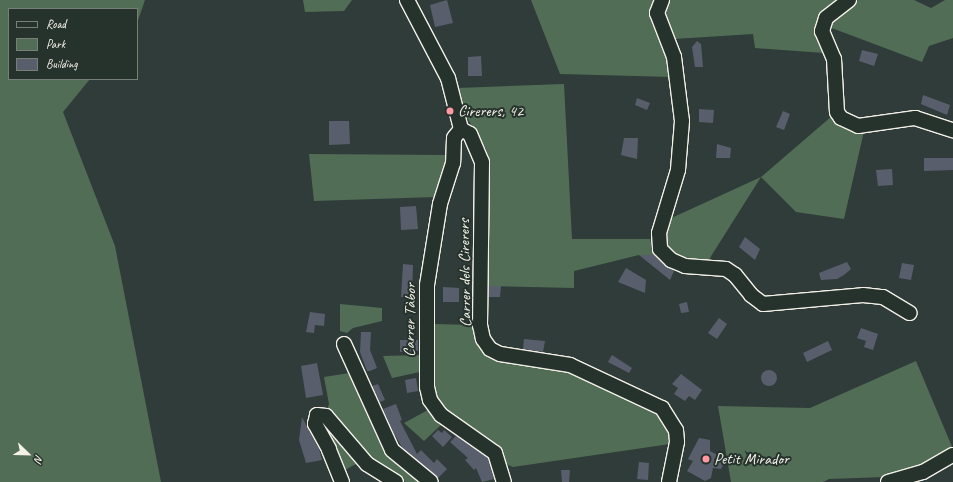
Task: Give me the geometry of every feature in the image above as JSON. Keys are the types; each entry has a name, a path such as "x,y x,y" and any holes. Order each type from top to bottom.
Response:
{"street":[{"name":"Carrer dels Cirerers","path":"407,0 448,78 461,129 470,134 482,162 480,325 483,339 490,349 500,354 570,365 662,408 676,430 669,482"},
{"path":"662,0 657,13 674,57 682,121 678,170 659,233 660,249 671,260 684,266 726,269 763,304 863,295 883,298 910,313"},
{"path":"849,0 826,18 822,31 835,67 837,112 841,118 858,126 915,118 953,130"},
{"name":"Carrer Tàbor","path":"461,129 454,138 453,163 440,204 427,285 427,387 430,400 441,415 495,453 504,482"},
{"path":"344,344 392,450 431,482"},
{"path":"342,482 329,449 315,424 317,415 326,416 367,464 396,482"},
{"path":"888,482 923,472 953,455"}],"green space":[{"path":"0,0 145,0 138,20 138,8 8,8 8,80 89,80 63,112 115,246 161,482 0,482"},
{"path":"303,0 352,0 344,11 305,12"},
{"path":"531,0 655,0 652,24 663,42 673,77 560,74"},
{"path":"667,0 839,0 817,35 824,53 755,48 753,34 674,39 663,9"},
{"path":"858,0 914,0 931,8 945,0 953,0 953,38 929,46 922,62 829,27 840,13"},
{"path":"564,84 572,239 650,239 654,255 639,255 574,271 574,288 485,286 488,161 486,149 467,118 458,88"},
{"path":"832,116 844,128 864,131 844,219 796,212 761,177"},
{"path":"309,154 447,155 436,197 314,201"},
{"path":"761,177 708,261 677,256 667,246 667,220"},
{"path":"340,304 382,308 382,321 353,328 347,333 340,331"},
{"path":"432,324 474,325 476,338 486,354 564,370 662,415 670,435 670,444 513,467 506,464 492,442 447,414 434,395"},
{"path":"421,355 420,372 392,378 383,356"},
{"path":"916,361 953,449 918,468 885,477 829,479 823,482 731,482 718,406 810,408"},
{"path":"349,373 384,448 396,462 422,482 406,482 371,461 327,410 329,404 324,377"},
{"path":"428,410 442,424 424,441 404,423"},
{"path":"321,420 332,430 358,463 343,471"}],"building":[{"path":"447,0 453,23 435,27 430,5"},
{"path":"697,41 701,44 703,67 695,67 692,47"},
{"path":"862,50 878,54 874,66 859,61"},
{"path":"481,56 482,76 468,76 468,57"},
{"path":"923,95 950,105 947,115 921,104"},
{"path":"637,98 650,103 647,110 635,105"},
{"path":"699,109 714,110 713,123 699,122"},
{"path":"783,111 790,114 784,130 776,127"},
{"path":"329,121 349,121 350,144 329,145"},
{"path":"624,138 638,138 637,159 621,155"},
{"path":"717,144 731,148 730,158 716,158"},
{"path":"924,158 953,158 953,170 924,171"},
{"path":"892,169 893,185 878,186 876,170"},
{"path":"416,206 418,229 401,230 400,207"},
{"path":"745,237 760,249 755,260 739,247"},
{"path":"639,255 654,255 674,271 670,280"},
{"path":"847,262 851,269 844,275 837,279 821,280 819,273"},
{"path":"902,263 914,265 911,280 899,278"},
{"path":"403,264 413,265 412,297 401,297"},
{"path":"626,268 646,280 645,293 618,282"},
{"path":"489,286 501,286 500,297 489,297"},
{"path":"443,287 459,288 459,302 443,302"},
{"path":"687,302 689,312 681,313 679,304"},
{"path":"310,312 325,314 324,326 315,325 314,333 306,332"},
{"path":"719,318 727,324 717,339 708,333"},
{"path":"861,328 878,334 873,350 864,347 866,341 857,338"},
{"path":"361,332 371,332 370,350 377,368 370,371 367,371 360,352"},
{"path":"524,339 545,341 543,352 523,349"},
{"path":"400,340 418,340 418,351 400,352"},
{"path":"828,341 832,350 807,362 803,353"},
{"path":"612,355 632,368 629,373 608,362"},
{"path":"317,363 323,395 306,398 301,366"},
{"path":"769,370 775,372 777,378 775,384 769,386 763,384 761,378 763,372"},
{"path":"681,374 702,390 695,400 689,396 685,401 674,394 678,388 672,384"},
{"path":"416,378 418,391 407,393 405,380"},
{"path":"378,384 385,400 380,402 372,386"},
{"path":"396,404 402,420 400,421 417,454 421,450 434,463 437,459 447,469 438,478 402,447 393,432 383,409"},
{"path":"302,417 319,449 322,460 306,463 299,440"},
{"path":"438,430 442,433 444,430 452,437 443,447 432,436"},
{"path":"456,436 488,458 494,479 482,482 476,468 474,470 465,460 468,458 450,442"},
{"name":"Petit Mirador","path":"699,438 710,440 710,451 723,458 724,463 721,469 713,468 711,478 705,481 687,471 693,461 688,459"},
{"path":"639,462 649,463 648,480 637,479"},
{"path":"561,470 570,470 569,482 562,482"}],"place":[{"name":"Cirerers, 42","path":"450,111"},
{"name":"Petit Mirador","path":"706,459"}]}
